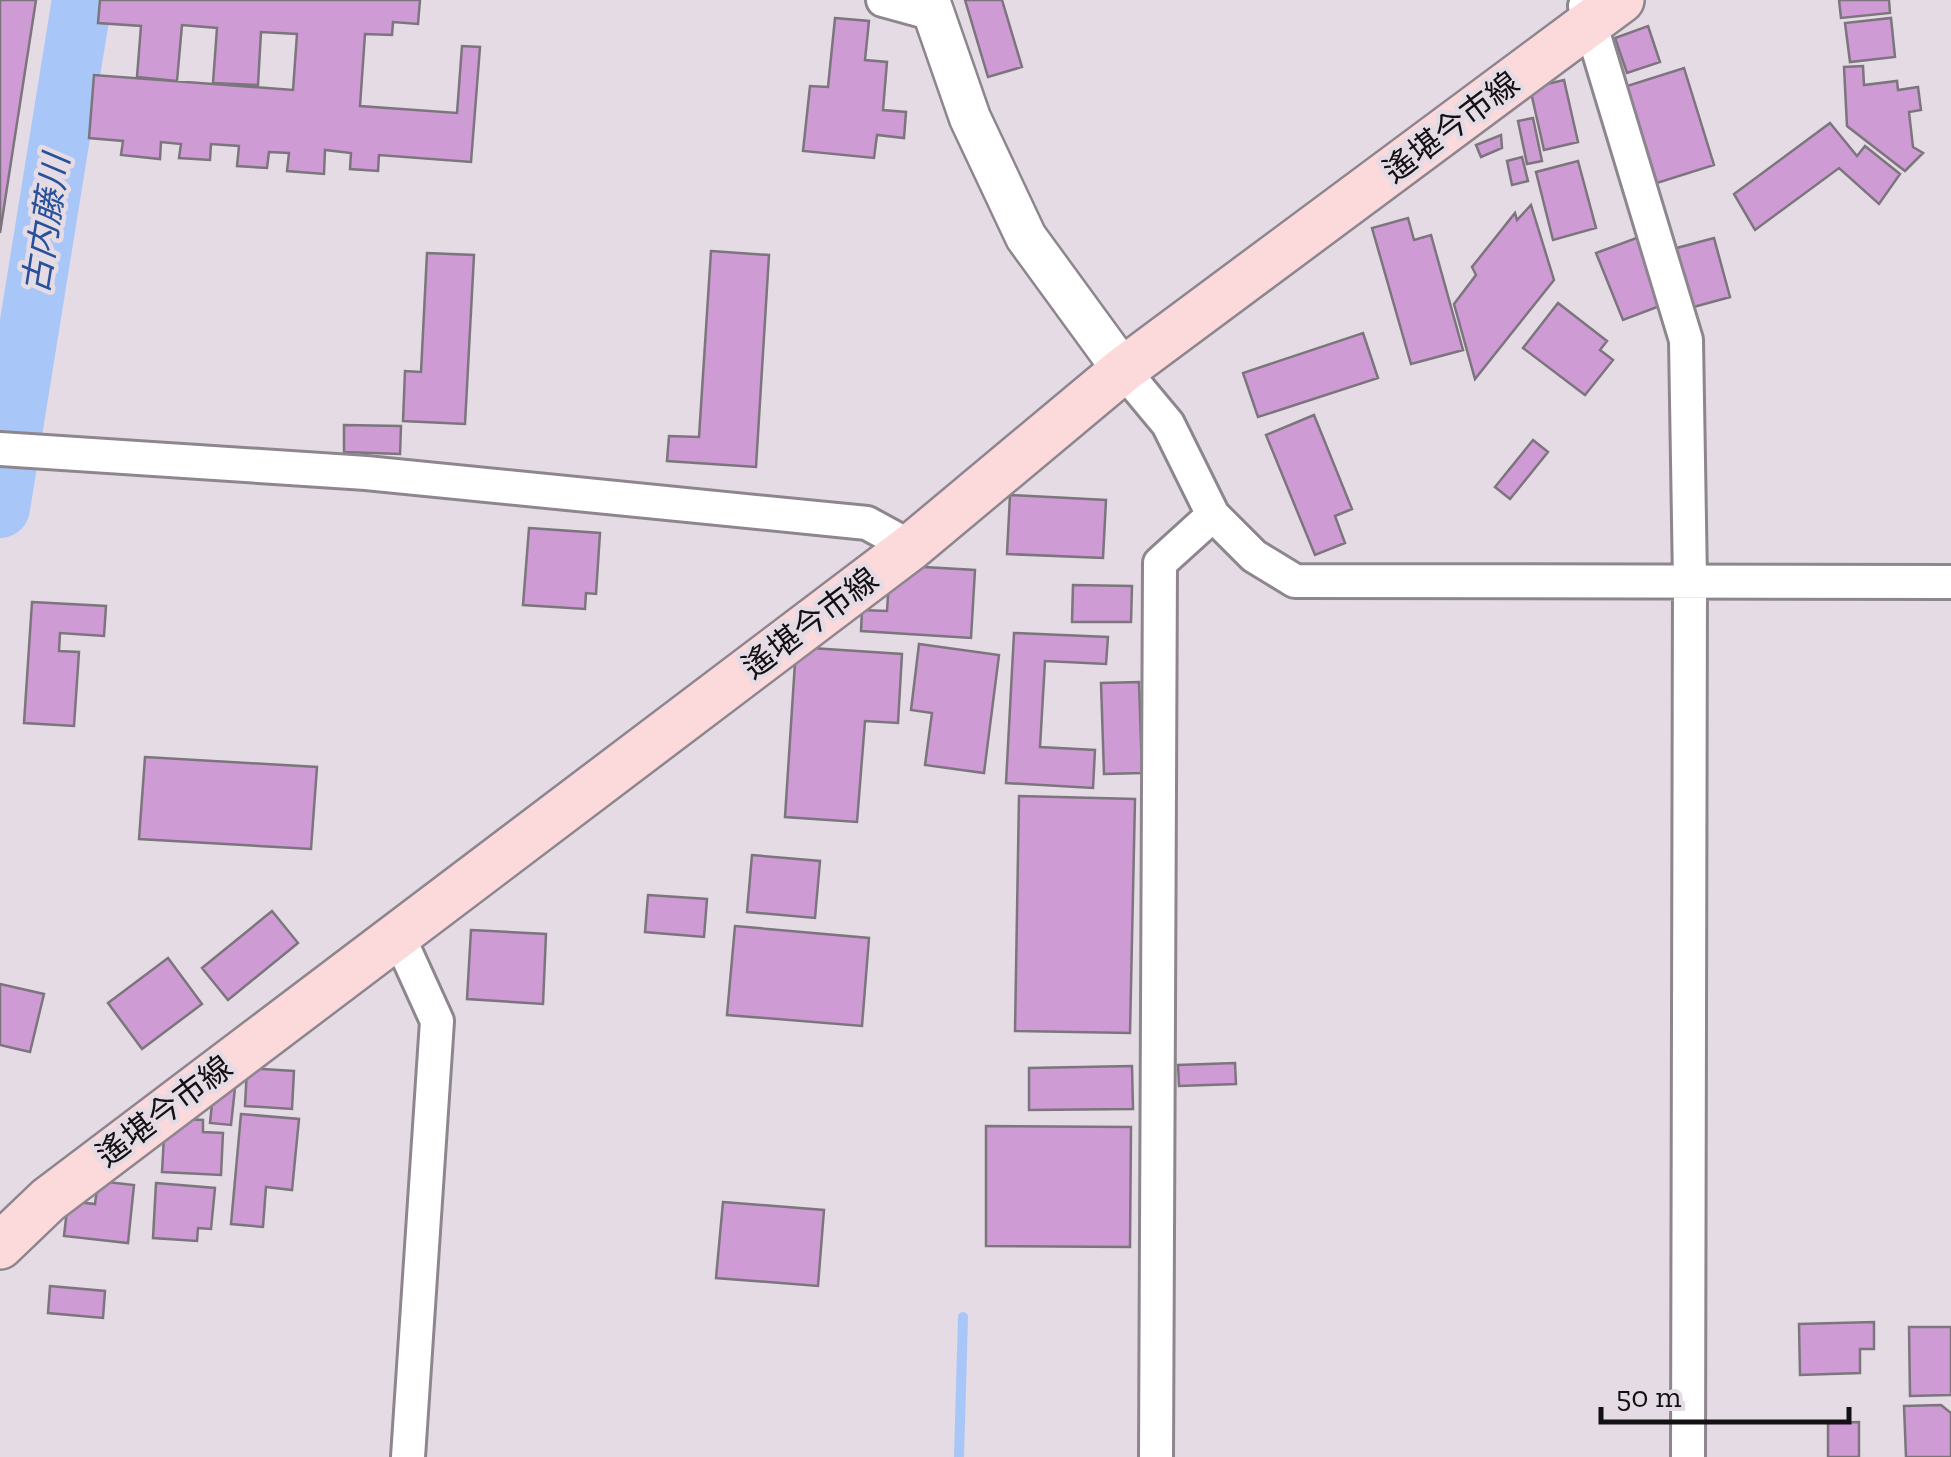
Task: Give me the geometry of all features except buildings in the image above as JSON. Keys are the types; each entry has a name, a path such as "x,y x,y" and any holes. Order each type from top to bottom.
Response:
{"main road":[{"name":"遙堪今市線","path":"0,1246 48,1200 910,547 1123,370 1598,8"}],"street":[{"path":"883,0 932,7 970,118 1026,237 1123,370 1168,424 1214,514 1254,556 1295,581 1951,582"},
{"path":"1598,8 1686,340 1690,581 1688,1457"},
{"path":"0,449 366,473 867,523 910,547"},
{"path":"1156,1457 1160,563 1214,514"},
{"path":"397,933 437,1021 408,1457"}],"waterway":[{"name":"古内藤川","path":"0,508 82,0"},
{"path":"959,1457 963,1317"}]}
